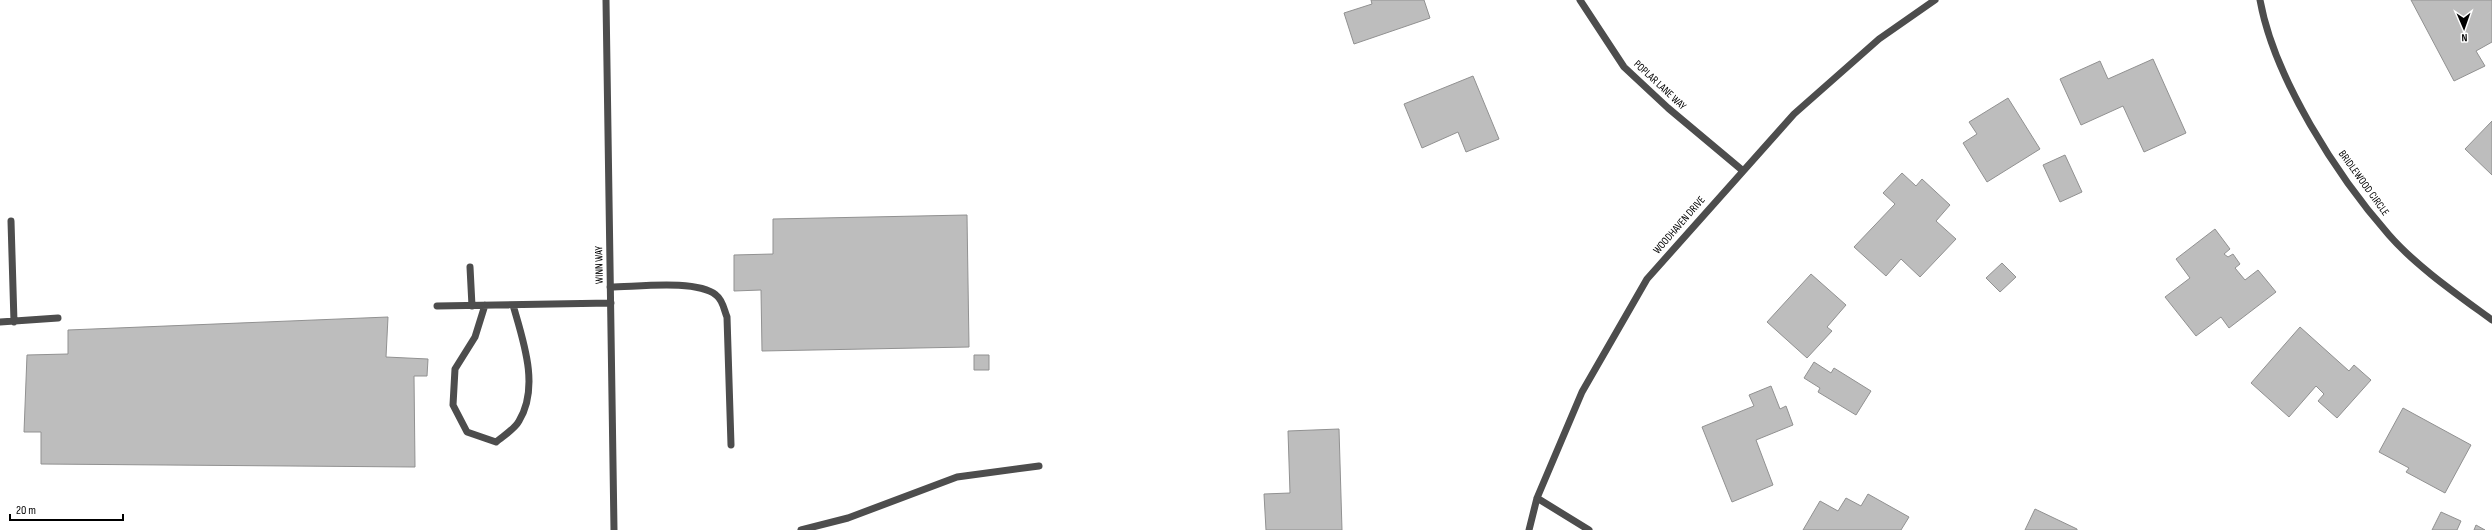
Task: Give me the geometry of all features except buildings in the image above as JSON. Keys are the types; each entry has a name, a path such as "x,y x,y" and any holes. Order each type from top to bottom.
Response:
{"street":[{"name":"WINN WAY","path":"606,0 614,530"},
{"name":"POPLAR LANE WAY","path":"1580,0 1624,66 1668,108 1742,170"},
{"name":"WOODHAVEN DRIVE","path":"1529,530 1537,498 1582,392 1647,279 1742,170 1794,114 1879,39 1935,0"},
{"name":"BRIDLEWOOD CIRCLE","path":"2260,0 2264,23 2300,106 2344,178 2390,236 2445,286 2492,320"},
{"path":"11,221 14,322"},
{"path":"470,267 472,306"},
{"path":"610,287 689,286 716,295 722,301 727,317 731,445"},
{"path":"437,306 611,303"},
{"path":"485,305 474,337 455,369 453,405 467,432 496,442 519,422 528,395 527,353 513,305"},
{"path":"0,322 58,318"},
{"path":"801,530 848,518 957,478 1039,466"},
{"path":"1537,498 1589,530"}]}
